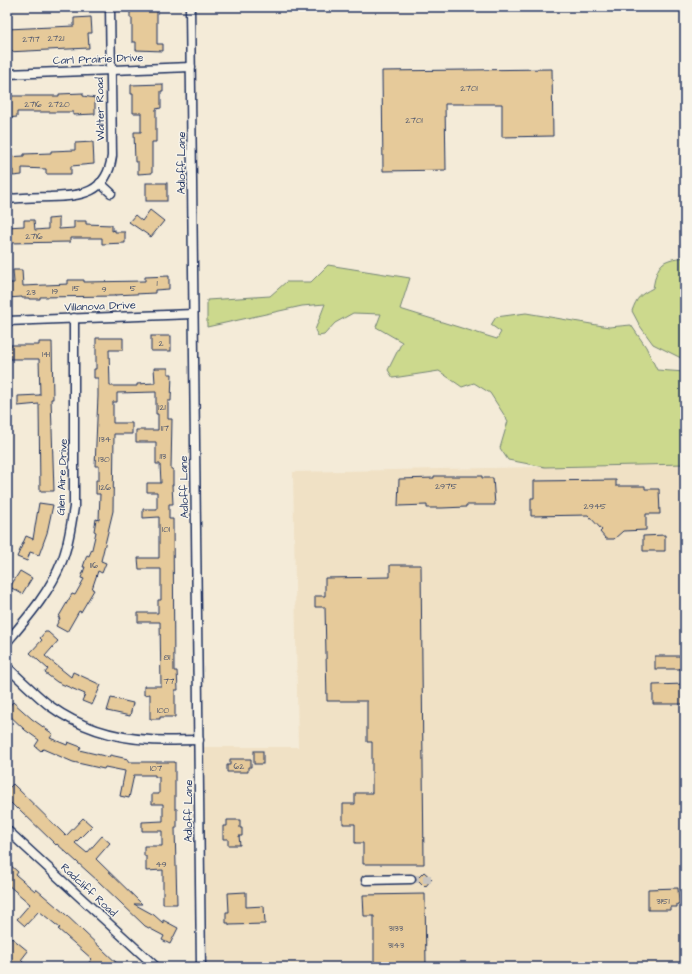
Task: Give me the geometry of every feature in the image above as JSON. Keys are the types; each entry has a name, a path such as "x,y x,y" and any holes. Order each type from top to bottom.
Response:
{"street":[{"name":"Walter Road","path":"100,183 109,169 112,156 110,7"},
{"name":"Adloff Lane","path":"190,7 201,967"},
{"name":"Carl Prairie Drive","path":"7,74 191,67"},
{"path":"7,198 76,195 90,191 100,183 111,193"},
{"name":"Villanova Drive","path":"7,321 193,314"},
{"name":"Glen Aire Drive","path":"7,642 36,608 52,583 63,560 70,534 74,507 74,318"},
{"path":"7,667 49,705 67,717 107,734 151,741 199,740"},
{"name":"Radcliff Road","path":"7,830 156,967"},
{"path":"366,880 411,879"}],"shaded area":[{"path":"685,464 685,963 683,967 207,967 204,747 298,747 293,472"}],"green space":[{"path":"685,257 685,360 653,344 640,326 632,311 640,297 653,288 657,271 662,264 671,259"},
{"path":"328,265 410,278 400,309 497,339 501,332 491,325 496,317 526,313 609,327 631,325 646,347 657,370 685,372 685,464 545,467 508,460 500,448 508,421 490,393 474,383 462,387 439,371 393,378 388,370 402,342 376,327 381,314 353,313 335,323 324,335 318,336 315,330 325,304 302,306 207,327 207,300 270,296 286,282 311,282"}],"building":[{"path":"130,7 157,7 157,44 163,44 163,51 136,50 136,42 132,42 132,18 130,18"},
{"path":"91,17 92,33 88,33 89,48 7,52 7,29 74,26 74,18"},
{"path":"552,69 553,136 502,137 502,104 445,104 446,170 383,171 382,71"},
{"path":"163,84 163,91 161,91 161,108 156,109 156,142 152,142 152,173 138,174 138,162 135,162 134,132 141,132 141,113 133,113 133,94 131,94 131,85"},
{"path":"83,93 83,96 95,98 95,114 73,115 73,112 17,112 17,117 7,118 7,96 59,96 59,94"},
{"path":"93,142 94,164 71,166 71,174 46,174 46,169 22,168 22,175 13,176 13,170 7,170 7,157 24,156 24,154 51,153 51,151 75,150 75,143"},
{"path":"146,183 167,183 167,201 146,201"},
{"path":"150,210 164,221 151,237 129,222 135,215 142,221"},
{"path":"59,218 59,229 74,228 74,221 86,221 86,224 112,225 112,231 115,230 115,232 125,232 125,243 102,244 102,238 70,238 70,242 7,243 7,227 24,226 24,220 34,220 35,230 48,229 48,219"},
{"path":"13,270 22,270 23,286 68,284 68,280 84,280 84,282 145,281 145,277 169,276 169,289 155,290 155,293 115,296 40,297 40,299 29,299 22,297 7,298 7,283 14,283"},
{"path":"151,336 171,336 171,351 151,351"},
{"path":"96,338 123,338 123,350 109,350 110,386 137,386 137,384 155,383 154,368 168,368 168,374 172,374 171,401 168,401 168,419 172,419 171,469 173,469 173,504 169,504 169,519 173,519 174,671 177,671 178,690 175,690 175,717 150,719 150,694 144,695 144,686 161,686 160,622 138,622 138,613 158,613 158,600 161,600 161,569 139,569 138,558 159,558 159,517 143,518 143,509 157,509 157,492 147,492 147,483 161,483 160,464 156,464 156,442 136,442 136,430 158,430 156,392 117,393 117,402 113,402 113,423 132,423 132,434 114,434 113,511 101,561 106,563 102,573 98,571 92,589 94,590 81,612 79,611 67,632 56,626 60,618 58,618 72,594 75,595 84,579 81,578 85,567 83,567 87,555 89,556 92,549 96,532 94,531 96,519 99,520 100,494 96,494 96,480 99,480 99,466 95,466 98,396 98,378 94,378 94,369 96,369"},
{"path":"39,342 52,342 53,399 51,399 54,491 40,491 39,404 18,406 18,396 40,395 39,359 7,359 7,345 39,345"},
{"path":"434,476 482,476 482,478 493,478 495,505 466,505 466,507 442,508 427,508 427,505 398,506 399,479 434,478"},
{"path":"616,480 616,486 645,486 645,489 659,489 660,514 646,514 646,530 623,531 614,539 606,539 600,532 602,530 588,515 531,516 531,498 534,498 534,481"},
{"path":"39,503 53,505 47,533 39,555 30,552 27,561 17,557 26,536 33,539"},
{"path":"665,535 665,551 643,551 643,536"},
{"path":"390,565 421,565 424,864 363,864 363,843 355,843 355,824 343,824 343,804 355,804 355,793 372,793 372,742 367,742 367,701 327,701 325,607 315,607 315,596 325,596 325,578 390,577"},
{"path":"20,571 32,578 22,594 10,587"},
{"path":"45,632 48,632 58,641 45,656 71,677 73,672 101,685 92,705 82,701 85,694 57,682 45,673 48,669 30,653 42,640 40,638"},
{"path":"655,656 685,656 685,669 655,669"},
{"path":"685,684 684,704 653,704 653,685"},
{"path":"111,698 133,703 130,716 107,711"},
{"path":"13,702 32,719 53,734 50,738 67,745 68,742 81,747 79,750 109,757 110,755 128,759 128,762 175,762 175,809 177,809 177,828 175,828 177,904 163,904 163,870 146,871 144,846 162,846 162,831 142,831 142,822 163,821 163,804 152,804 152,794 159,794 159,777 155,777 155,775 134,775 129,798 120,796 125,771 105,767 104,769 73,762 43,749 41,751 35,746 39,740 25,730 7,713 7,709"},
{"path":"254,751 263,751 263,764 254,764"},
{"path":"230,759 251,759 251,767 248,767 248,772 227,772 227,765 230,765"},
{"path":"13,784 66,836 83,818 92,826 75,843 87,853 102,836 110,843 96,859 142,904 134,904 154,915 163,923 163,920 178,928 170,944 162,940 164,936 145,926 98,881 57,844 56,845 7,799 7,790"},
{"path":"227,820 240,820 242,836 239,836 240,845 228,845 228,839 223,839 223,826 227,826"},
{"path":"7,862 18,872 16,875 35,891 36,889 64,913 121,967 85,967 92,959 58,929 60,928 39,911 25,926 17,919 30,904 7,884"},
{"path":"424,872 432,879 425,887 417,879"},
{"path":"678,888 679,904 677,904 677,907 670,907 670,910 648,910 648,889"},
{"path":"246,892 246,907 264,906 265,924 229,925 229,923 226,923 226,912 229,912 228,893"},
{"path":"425,894 426,967 374,967 374,916 364,916 363,895"},
{"path":"12,938 28,951 21,960 28,967 14,967 7,961 7,944"}],"tunnel":[{"path":"411,879 432,879"}]}
